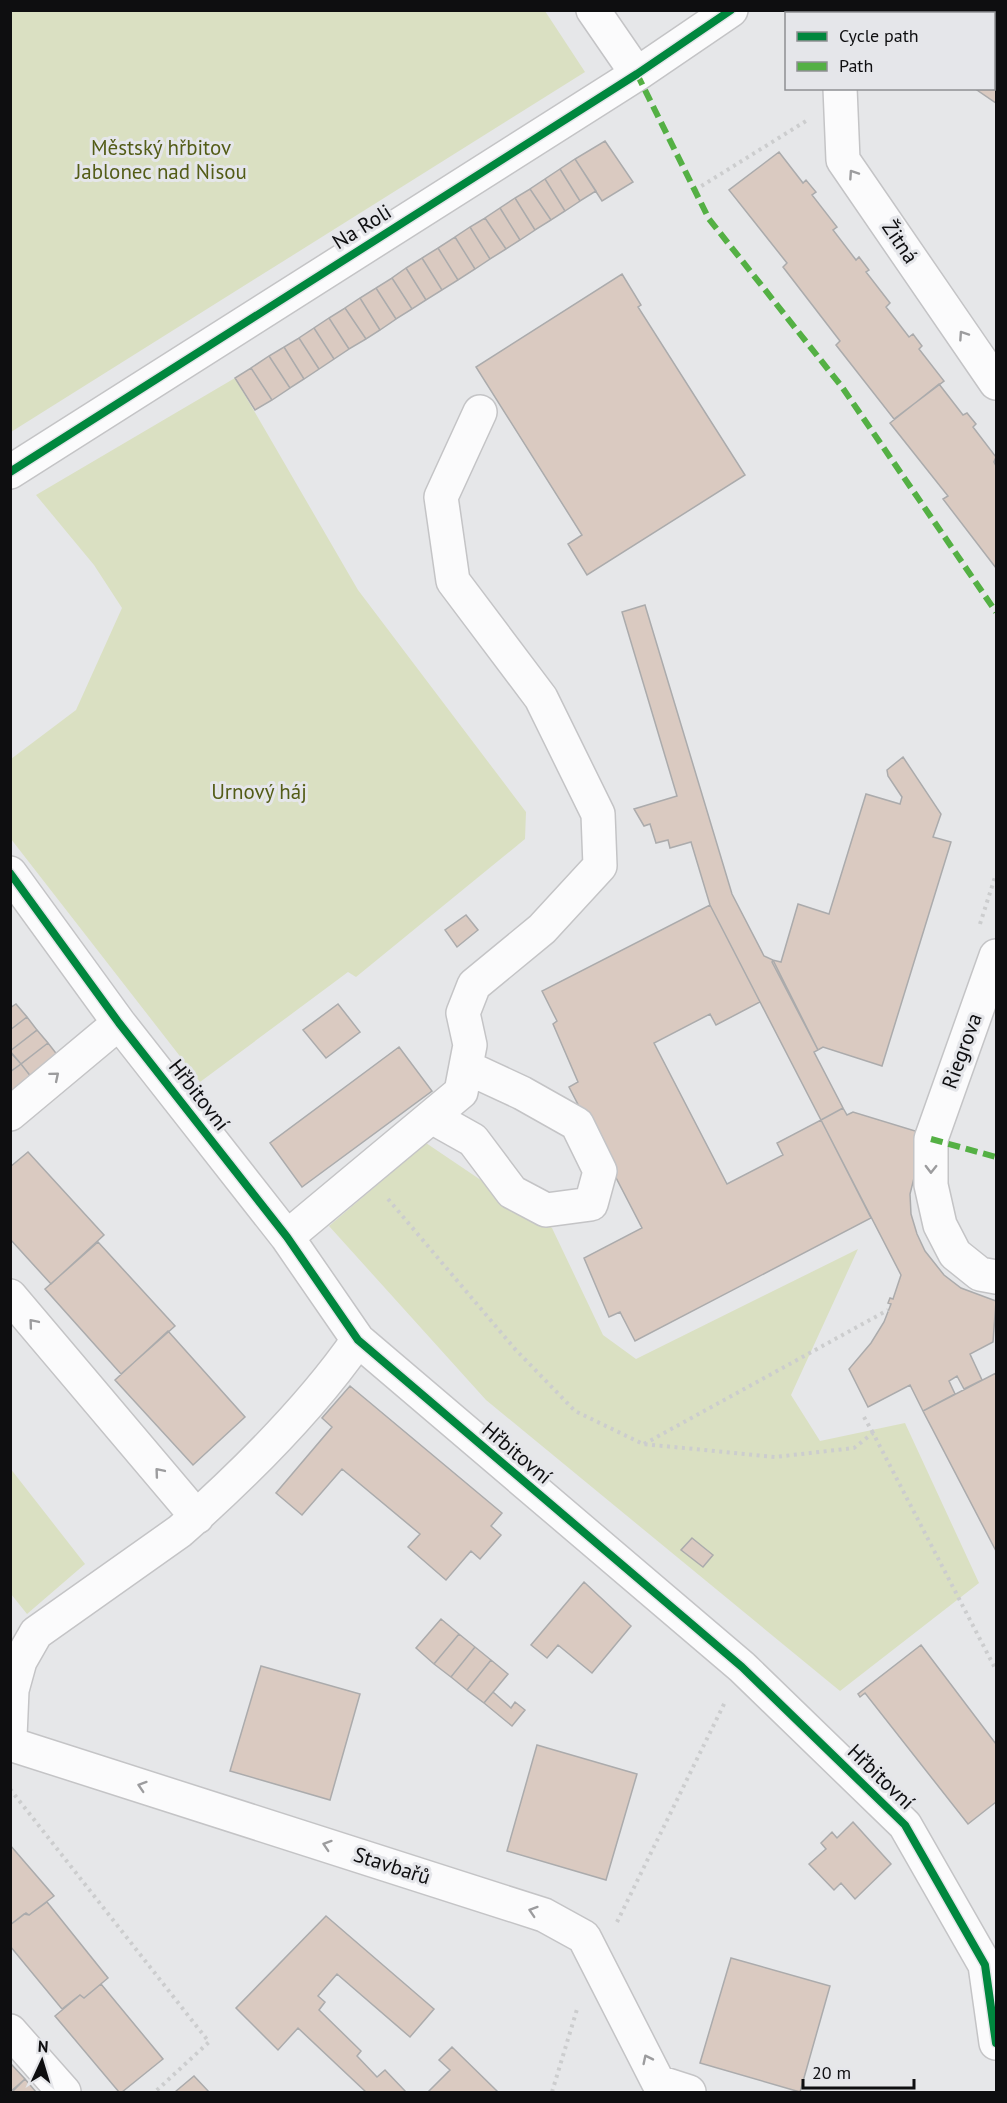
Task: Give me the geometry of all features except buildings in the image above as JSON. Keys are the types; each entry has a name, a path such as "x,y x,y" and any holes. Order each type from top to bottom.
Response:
{"street":[{"path":"593,10 637,75"},
{"name":"Na Roli","path":"10,472 637,75 731,10"},
{"name":"Žitná","path":"840,94 843,160 996,383"},
{"path":"287,1238 461,1092 470,1045 463,1014 474,985 542,929 600,866 598,814 541,698 453,581 441,497 480,412"},
{"name":"Hřbitovní","path":"10,873 119,1023 287,1238 358,1340 742,1667 905,1825 985,1965 996,2043"},
{"name":"Riegrova","path":"996,958 931,1139 931,1185 940,1225 955,1254 980,1274 996,1277"},
{"path":"10,1114 119,1023"},
{"path":"432,1117 473,1140 512,1192 546,1210 591,1204 600,1171 577,1124 522,1093 466,1067"},
{"path":"10,1296 197,1517"},
{"path":"10,1737 12,1690 20,1660 36,1633 180,1532 197,1517 264,1450 341,1365 358,1340"},
{"name":"Stavbařů","path":"10,1744 544,1915 584,1937 658,2082 690,2092"},
{"path":"10,2031 64,2092"}],"path":[{"path":"695,190 840,94"},
{"path":"366,1173 514,1349 576,1411 643,1444 774,1457 854,1448 873,1433"},
{"path":"643,1444 888,1310"},
{"path":"864,1417 996,1670"},
{"path":"552,2092 593,1953 616,1925 742,1667"},
{"path":"10,1789 209,2042 155,2092"}],"green space":[{"name":"Městský hřbitov Jablonec nad Nisou","path":"11,10 545,11 585,72 11,432"},
{"name":"Urnový háj","path":"235,378 358,590 526,812 525,839 356,977 348,972 200,1082 11,839 11,759 76,710 122,608 94,565 36,495"},
{"path":"426,1143 552,1228 603,1335 636,1359 858,1249 791,1395 820,1441 905,1423 979,1583 840,1691 486,1400 329,1226"},
{"path":"10,1468 85,1564 27,1614 11,1594"}],"marked path":[{"path":"637,74 709,219 842,387 996,612"},
{"path":"931,1139 996,1157"}],"cycle path":[{"path":"10,472 637,74 731,10"},
{"path":"10,873 119,1023 287,1237 358,1340 742,1667 905,1825 985,1965 996,2043"}]}
